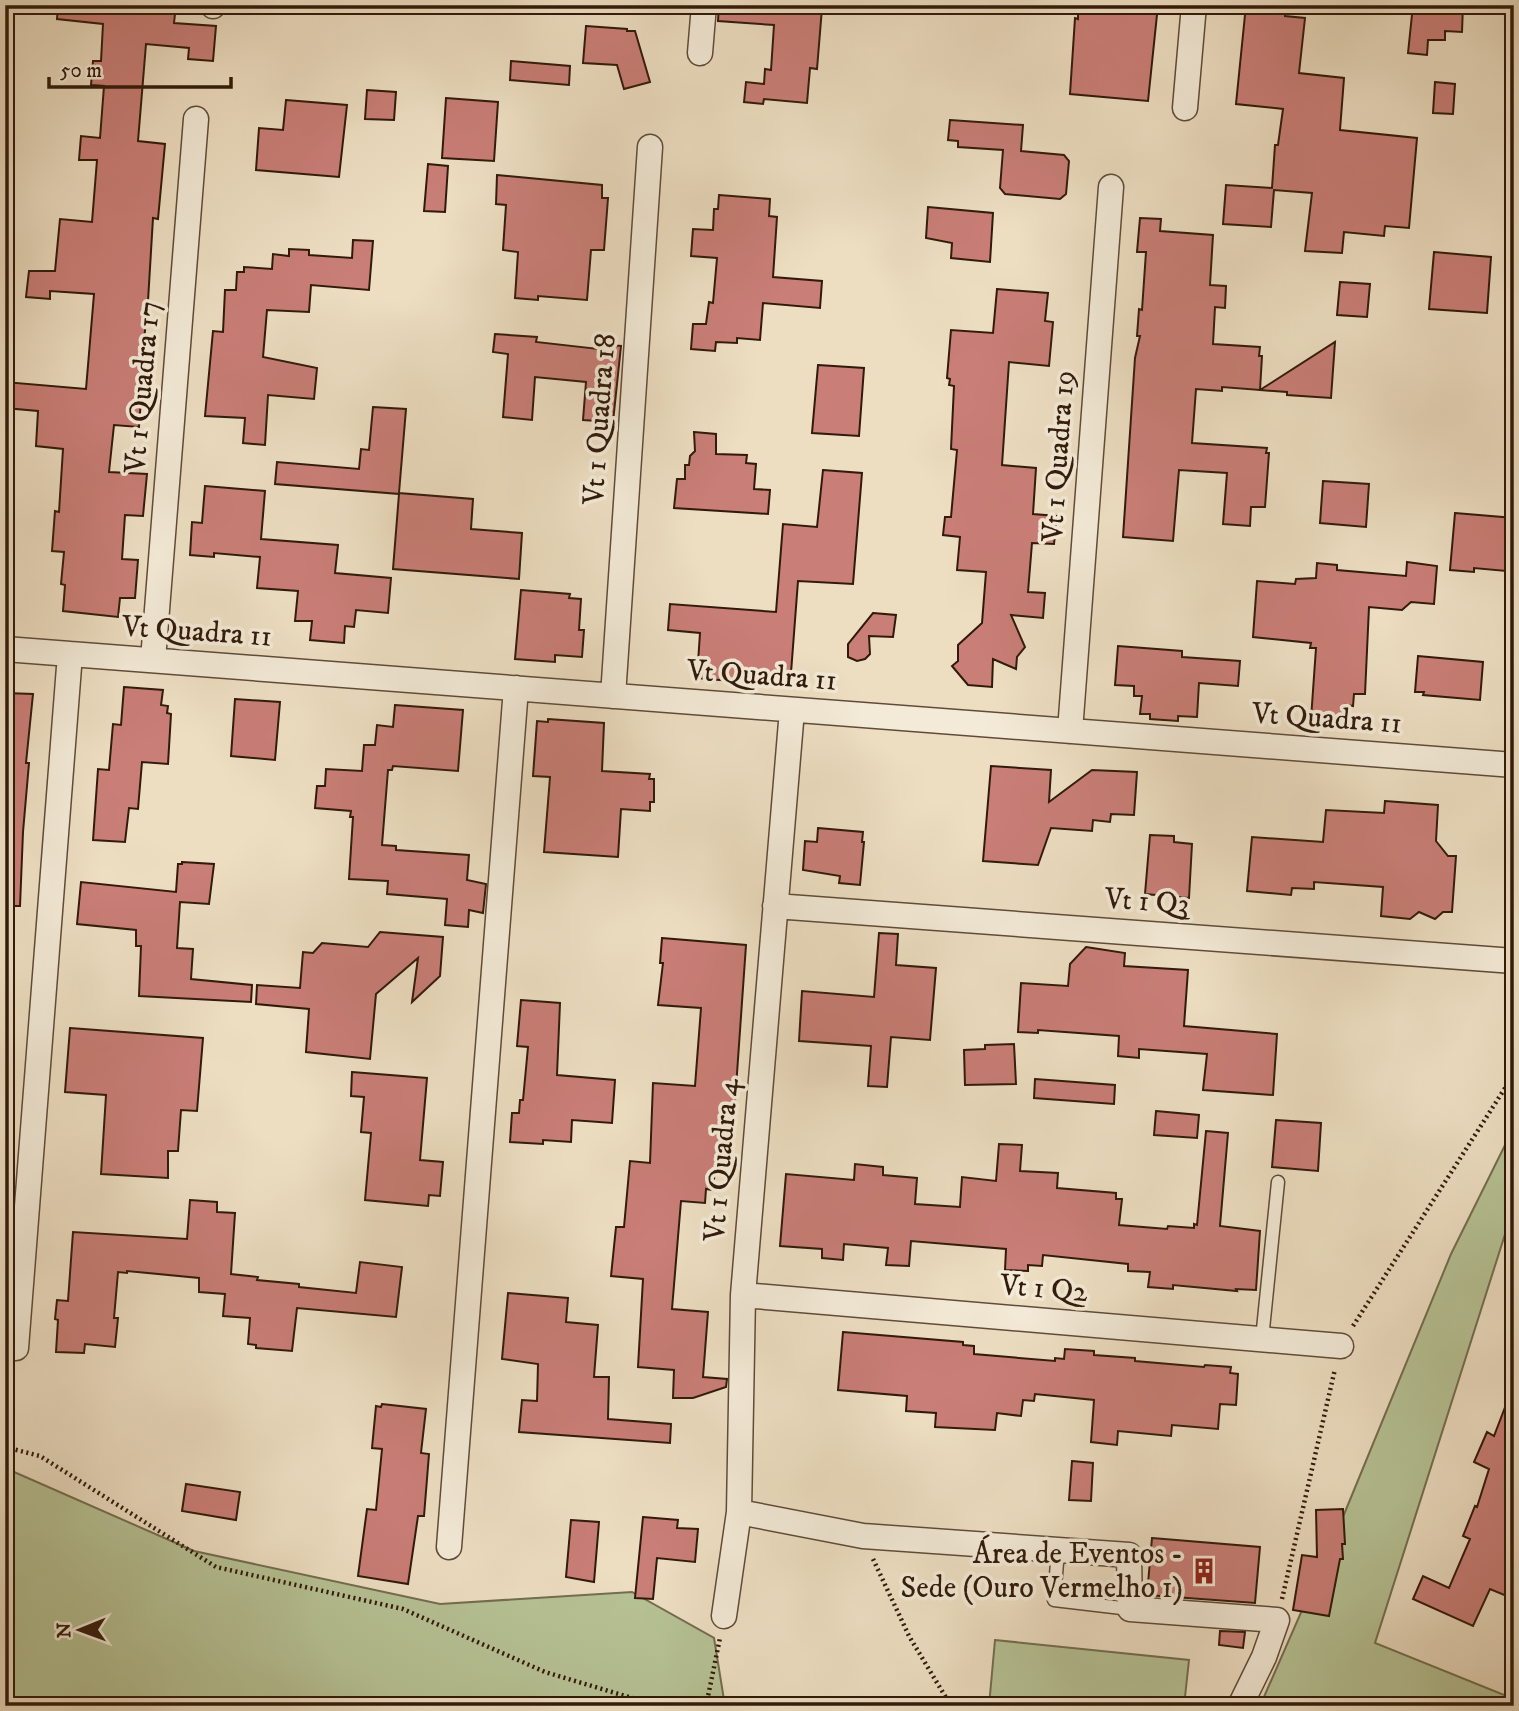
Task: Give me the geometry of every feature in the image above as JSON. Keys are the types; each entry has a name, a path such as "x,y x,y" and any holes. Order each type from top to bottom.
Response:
{"street":[{"path":"701,53 704,5"},
{"path":"1185,108 1194,5"},
{"name":"Vt 1 Quadra 17","path":"153,660 196,119"},
{"name":"Vt 1 Quadra 18","path":"613,696 650,147"},
{"name":"Vt 1 Quadra 19","path":"1070,731 1111,187"},
{"name":"Vt Quadra 11","path":"5,649 1514,765"},
{"path":"16,1348 70,654"},
{"path":"449,1547 516,688"},
{"name":"Vt 1 Quadra 4","path":"724,1616 739,1512 743,1295 792,710"},
{"name":"Vt 1 Q3","path":"775,906 1514,961"},
{"name":"Vt 1 Q2","path":"743,1295 1341,1346"},
{"path":"739,1512 863,1536 1129,1555 1130,1609 1277,1620 1264,1657 1240,1706"}],"lane":[{"path":"1262,1339 1278,1182"},
{"path":"1058,1550 1054,1600 1130,1609"}],"path":[{"path":"1277,1620 1341,1346 1514,1074"},
{"path":"5,1447 40,1456 216,1567 403,1609 545,1672 659,1706"},
{"path":"863,1536 909,1636 951,1706"},
{"path":"706,1706 724,1616"}],"green space":[{"path":"1514,1127 1514,1206 1375,1643 1514,1699 1514,1706 1260,1706 1345,1512 1451,1254"},
{"path":"5,1468 194,1551 440,1604 632,1592 714,1638 725,1706 5,1706"},
{"path":"995,1640 1189,1660 1184,1706 989,1706"}],"building":[{"path":"58,5 176,5 174,23 216,26 213,61 188,59 189,48 146,44 138,141 165,144 158,219 153,218 138,399 141,399 139,427 114,425 109,472 147,474 143,516 125,515 122,559 138,560 135,598 120,598 118,617 63,611 65,585 61,584 64,552 52,551 55,511 59,512 63,449 36,446 38,411 5,408 5,382 86,389 94,294 50,291 50,299 26,297 29,271 55,271 60,219 92,222 97,160 79,160 81,136 100,138 104,86 91,85 93,61 101,61 103,24 57,19"},
{"path":"719,5 822,8 817,69 810,68 807,103 764,99 763,104 744,102 746,82 764,84 765,69 771,70 774,25 718,21"},
{"path":"1081,5 1158,5 1148,101 1070,94 1075,18 1078,19"},
{"path":"1246,5 1286,5 1285,16 1305,18 1299,73 1344,78 1340,130 1417,138 1409,228 1385,226 1384,236 1344,232 1342,253 1305,251 1312,193 1274,190 1271,227 1223,224 1226,185 1272,188 1275,145 1278,145 1283,109 1236,104"},
{"path":"1413,5 1432,5 1431,10 1440,10 1440,5 1463,5 1462,32 1445,31 1445,40 1428,40 1427,55 1408,53"},
{"path":"586,26 635,31 650,82 624,89 617,65 583,63"},
{"path":"511,61 570,66 569,85 510,80"},
{"path":"1435,82 1455,84 1453,114 1433,113"},
{"path":"367,90 396,92 394,120 365,119"},
{"path":"446,98 498,102 494,161 442,158"},
{"path":"286,100 347,105 339,177 256,170 259,128 283,130"},
{"path":"950,120 1023,125 1021,151 1064,155 1069,161 1066,194 1060,199 1005,194 1000,188 1003,150 958,147 958,141 948,140"},
{"path":"428,164 448,166 445,212 424,211"},
{"path":"497,175 602,185 602,198 608,198 604,250 591,250 587,300 538,296 538,300 515,298 518,252 503,250 506,205 496,204"},
{"path":"719,195 770,199 769,216 777,217 773,277 822,281 820,308 763,303 760,340 737,338 737,343 716,342 715,351 691,349 693,324 706,324 709,302 713,303 717,258 691,256 693,229 713,230 714,209 718,209"},
{"path":"928,207 993,213 990,262 951,258 952,243 926,238"},
{"path":"1140,218 1161,219 1160,231 1213,235 1210,285 1226,286 1225,308 1215,307 1213,344 1260,347 1260,390 1222,387 1222,391 1196,389 1192,443 1267,448 1266,453 1269,453 1265,507 1251,507 1250,526 1223,524 1227,473 1179,470 1173,541 1123,537 1135,358 1140,336 1137,336 1139,309 1142,310 1146,252 1137,252"},
{"path":"353,240 373,241 369,290 311,285 309,312 267,310 263,357 317,368 314,399 268,395 265,445 243,443 245,418 205,416 213,331 223,332 225,290 236,290 237,272 244,272 244,267 272,269 273,254 289,256 289,249 309,250 309,255 352,258"},
{"path":"1434,252 1491,257 1487,313 1429,309"},
{"path":"1340,282 1370,284 1367,317 1337,315"},
{"path":"997,289 1048,293 1045,321 1053,322 1049,366 1009,362 1002,465 1036,468 1033,514 1057,516 1054,544 1032,543 1028,592 1045,593 1043,618 1011,615 1025,647 1017,657 1016,669 993,659 992,687 968,685 952,666 958,661 958,645 982,623 986,572 957,570 960,537 943,535 945,517 951,517 957,450 951,449 954,386 949,385 950,379 947,378 951,330 993,333"},
{"path":"495,334 537,337 536,342 598,349 598,344 621,346 613,422 583,420 586,382 535,377 532,420 503,417 508,354 493,352"},
{"path":"1335,342 1331,398 1260,390"},
{"path":"818,365 864,368 859,436 812,433"},
{"path":"373,407 406,409 399,493 473,499 471,529 522,533 519,579 393,569 399,494 275,484 277,462 359,469 361,449 369,450"},
{"path":"694,432 716,434 716,454 747,455 746,463 756,464 754,489 770,490 768,514 674,508 677,479 685,479 685,465 689,465 690,456 695,451"},
{"path":"823,470 862,473 853,584 798,581 790,686 697,678 700,633 668,630 670,604 776,612 783,524 817,527"},
{"path":"1323,481 1369,484 1366,527 1320,523"},
{"path":"205,486 265,491 261,539 338,545 335,573 391,578 388,613 356,610 354,627 345,626 344,643 310,640 312,621 295,621 298,591 257,588 260,557 214,553 214,557 190,555 192,522 202,523"},
{"path":"1455,513 1514,518 1514,550 1508,550 1506,571 1474,568 1474,572 1450,570"},
{"path":"1407,562 1437,566 1434,604 1411,602 1402,610 1369,607 1365,694 1354,694 1353,706 1346,705 1345,721 1311,719 1316,648 1310,648 1311,643 1253,637 1257,581 1295,584 1296,579 1316,578 1317,563 1337,565 1337,570 1406,576"},
{"path":"521,590 570,594 569,598 581,599 579,630 584,630 582,657 555,655 555,662 515,659"},
{"path":"873,613 896,615 893,637 869,636 870,654 865,659 857,661 848,657 848,644"},
{"path":"1118,646 1182,651 1182,657 1240,661 1238,686 1199,683 1197,717 1178,716 1178,721 1150,719 1150,714 1140,714 1142,696 1134,696 1134,686 1115,685"},
{"path":"1418,656 1483,662 1480,700 1415,692"},
{"path":"124,687 163,690 161,705 168,706 167,713 171,714 168,764 142,762 138,809 129,808 125,842 93,840 98,769 109,770 113,724 121,725"},
{"path":"5,693 33,694 26,763 29,763 20,906 5,906"},
{"path":"235,699 280,702 275,760 231,756"},
{"path":"395,705 463,710 458,771 393,766 392,770 388,770 382,845 396,846 396,850 469,855 467,880 486,884 483,913 469,910 468,927 445,925 447,899 387,894 388,881 349,879 353,817 350,817 351,811 315,808 317,786 325,786 326,769 362,771 364,745 375,745 377,725 393,727"},
{"path":"548,719 604,723 602,771 650,774 649,779 654,779 654,802 650,802 650,811 621,809 618,857 544,852 550,777 533,776 537,721 548,722"},
{"path":"991,766 1051,770 1049,802 1092,770 1137,772 1134,815 1111,814 1110,822 1093,820 1092,831 1051,828 1038,865 983,861"},
{"path":"1385,801 1438,805 1436,841 1448,856 1456,856 1452,912 1443,912 1435,919 1419,912 1410,919 1381,916 1383,887 1314,882 1314,889 1292,888 1291,895 1247,891 1252,837 1323,842 1326,810 1384,813"},
{"path":"818,828 863,832 860,885 839,883 840,876 803,870 805,841 817,842"},
{"path":"1150,835 1174,836 1174,842 1192,844 1189,898 1145,894"},
{"path":"178,864 214,864 209,904 180,902 177,948 193,949 191,979 252,985 251,1002 139,996 141,946 136,946 136,930 77,924 81,882 176,892"},
{"path":"380,932 443,937 440,976 412,1002 418,958 376,994 370,1059 306,1052 309,1009 256,1004 257,985 300,988 303,952 313,953 322,943 368,947"},
{"path":"879,933 898,934 896,965 936,968 930,1040 891,1037 887,1087 868,1086 871,1046 799,1041 802,991 874,997"},
{"path":"662,938 746,945 731,1159 716,1158 713,1190 706,1189 705,1203 681,1201 672,1309 708,1312 703,1377 727,1379 726,1387 693,1398 673,1398 674,1370 638,1367 643,1279 611,1276 616,1227 624,1227 630,1161 650,1163 653,1083 695,1086 701,1008 658,1005 663,963 660,963"},
{"path":"1086,947 1125,953 1124,966 1188,970 1184,1026 1277,1034 1273,1095 1203,1090 1207,1054 1139,1049 1139,1058 1118,1056 1119,1036 1038,1030 1038,1033 1018,1032 1021,983 1068,986 1070,964"},
{"path":"521,1000 560,1003 557,1075 615,1080 612,1123 572,1120 571,1142 510,1142 512,1113 519,1113 520,1100 523,1100 528,1047 517,1046"},
{"path":"70,1028 203,1038 197,1111 181,1110 178,1151 168,1151 168,1178 101,1174 106,1095 65,1092"},
{"path":"1014,1044 1016,1084 965,1085 964,1050 985,1049 985,1045"},
{"path":"352,1072 427,1078 420,1160 443,1162 440,1196 429,1195 428,1206 365,1200 371,1133 361,1132 364,1097 351,1096"},
{"path":"1035,1079 1115,1085 1114,1104 1034,1098"},
{"path":"1156,1111 1199,1115 1197,1138 1154,1135"},
{"path":"1276,1120 1321,1123 1318,1171 1272,1167"},
{"path":"1206,1131 1228,1133 1220,1226 1260,1231 1256,1290 1236,1289 1237,1291 1173,1285 1173,1289 1148,1287 1150,1272 1128,1271 1128,1264 1043,1255 1042,1266 1028,1265 1028,1271 1005,1270 1006,1249 911,1241 909,1266 886,1265 888,1248 844,1244 843,1260 822,1258 822,1249 780,1246 786,1174 854,1180 855,1164 883,1167 883,1175 917,1178 915,1204 960,1207 962,1177 996,1181 999,1144 1022,1145 1020,1171 1058,1173 1057,1188 1116,1193 1116,1199 1122,1199 1119,1225 1194,1228 1194,1224 1197,1225"},
{"path":"190,1200 217,1202 217,1212 235,1213 231,1274 258,1277 257,1280 299,1284 299,1287 356,1293 360,1262 402,1267 396,1317 297,1308 292,1351 256,1348 256,1345 248,1344 250,1318 223,1316 225,1294 199,1292 199,1278 127,1271 118,1272 114,1318 118,1318 115,1347 85,1344 84,1353 56,1352 57,1300 68,1301 73,1232 187,1239"},
{"path":"508,1293 568,1298 566,1322 598,1325 594,1377 609,1377 608,1419 671,1424 670,1443 519,1432 522,1400 537,1401 538,1364 502,1359"},
{"path":"843,1332 963,1342 963,1345 974,1346 974,1354 1055,1361 1055,1358 1064,1359 1065,1349 1094,1351 1094,1355 1135,1358 1135,1361 1231,1367 1230,1373 1238,1374 1236,1405 1220,1404 1218,1429 1172,1425 1171,1436 1118,1431 1117,1445 1091,1442 1094,1400 1035,1394 1034,1401 1023,1400 1021,1416 997,1413 995,1430 935,1427 936,1413 906,1411 907,1396 838,1390"},
{"path":"1512,1389 1514,1599 1490,1589 1473,1626 1413,1599 1423,1576 1449,1588 1470,1539 1463,1536 1475,1506 1477,1507 1489,1469 1474,1462 1487,1432 1494,1436"},
{"path":"382,1404 426,1409 421,1453 429,1454 424,1516 418,1516 408,1584 358,1576 367,1509 376,1510 382,1449 372,1448 376,1406 381,1407"},
{"path":"1072,1461 1093,1463 1091,1501 1069,1500"},
{"path":"186,1484 240,1492 236,1520 182,1511"},
{"path":"1343,1509 1345,1544 1342,1544 1343,1559 1340,1559 1329,1616 1293,1610 1302,1555 1317,1557 1316,1510"},
{"path":"643,1517 678,1520 677,1528 698,1529 695,1562 657,1558 653,1599 635,1598"},
{"path":"571,1520 599,1522 594,1582 566,1577"},
{"name":"Área de Eventos - Sede (Ouro Vermelho 1)","path":"1152,1538 1260,1547 1255,1603 1147,1595"},
{"path":"1220,1631 1245,1632 1243,1648 1219,1645"}],"place":[{"name":"Área de Eventos - Sede (Ouro Vermelho 1)","path":"1204,1571"}]}
